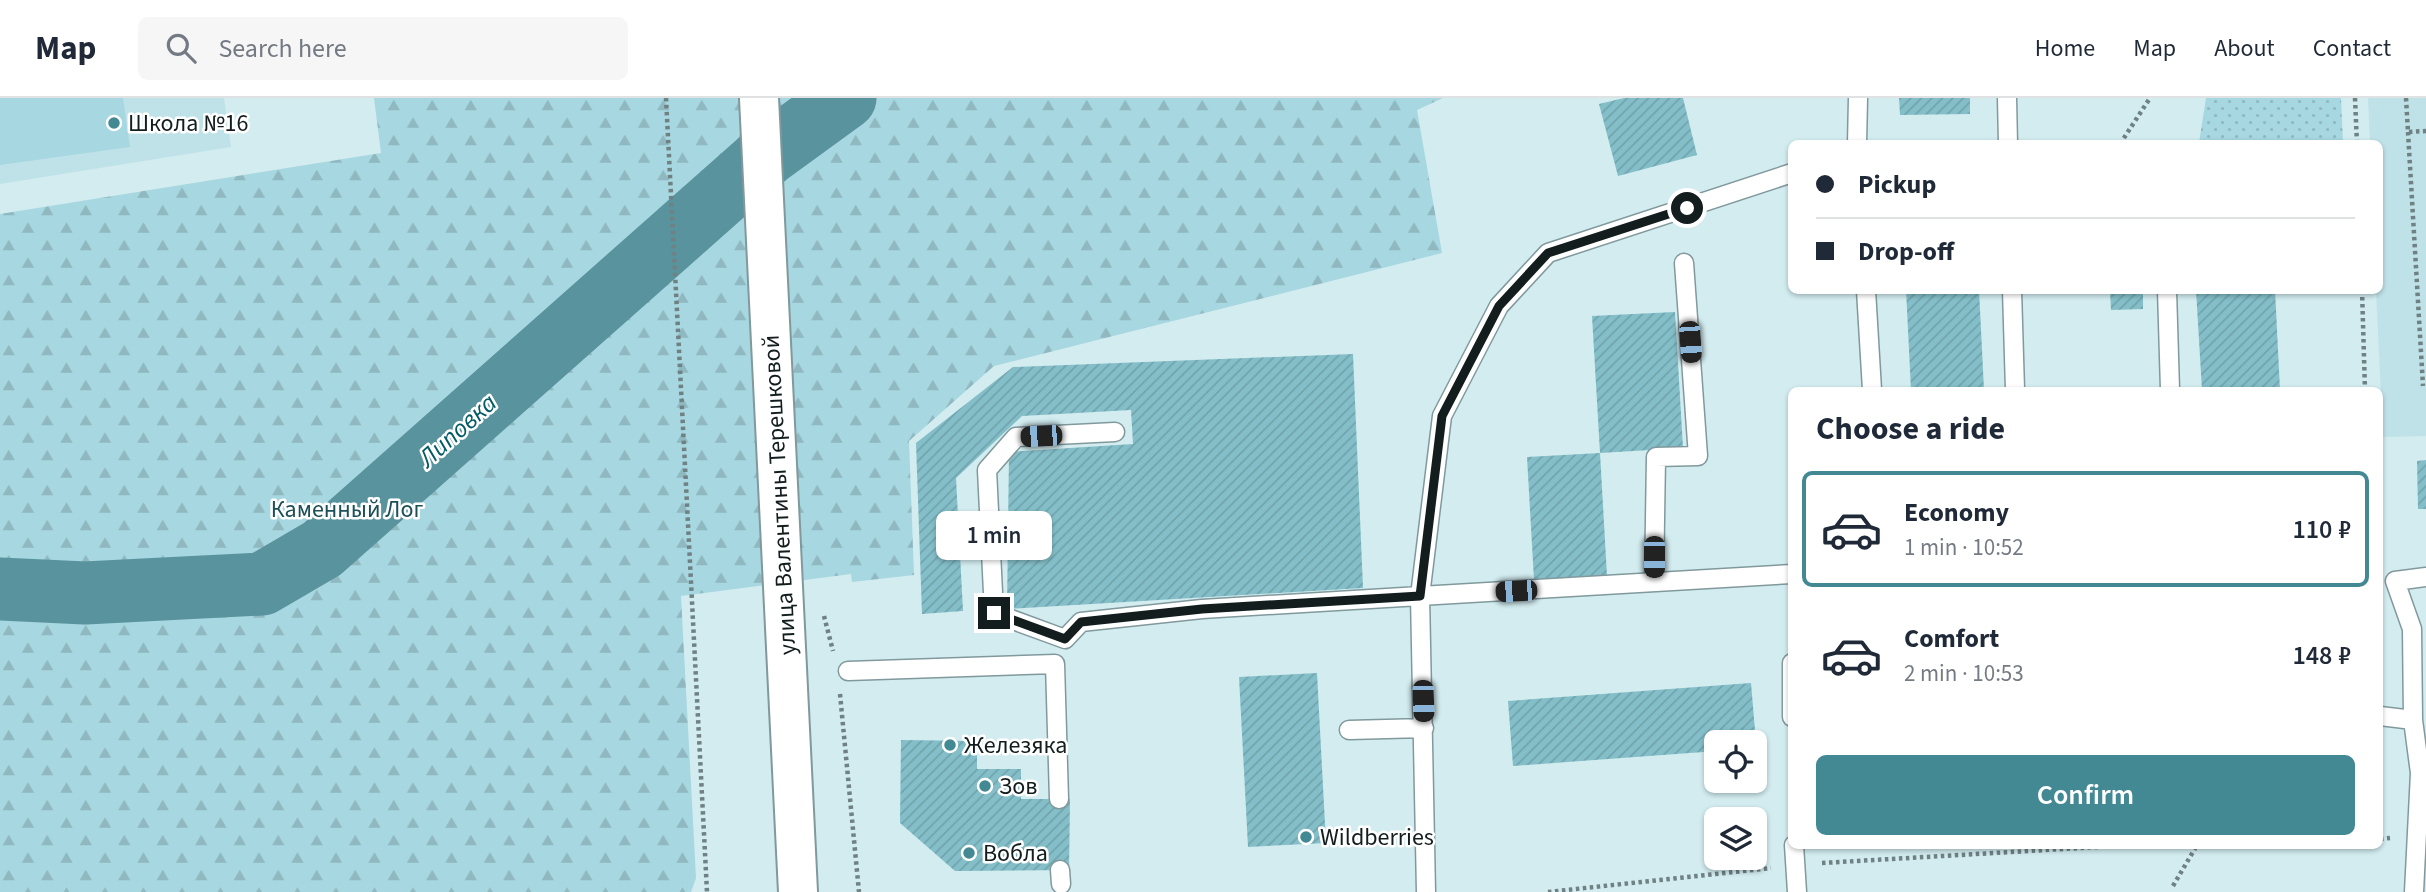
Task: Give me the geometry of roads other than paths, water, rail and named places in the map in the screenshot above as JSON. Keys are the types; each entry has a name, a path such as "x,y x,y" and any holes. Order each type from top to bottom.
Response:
{"main road":[{"name":"улица Валентины Терешковой","path":"759,98 798,892"}],"lane":[{"path":"1857,140 1858,98"},
{"path":"2007,98 2008,140"},
{"path":"1426,892 1420,596 1442,416 1499,306 1548,253 1788,174"},
{"path":"1654,582 1656,457 1698,456 1684,263"},
{"path":"1866,294 1872,387"},
{"path":"2012,294 2015,387"},
{"path":"2167,294 2170,387"},
{"path":"1115,432 1016,437 987,470 994,613 1065,639 1081,622 1202,609 1788,574"},
{"path":"2414,892 2423,773 2413,720 2412,629 2395,581 2426,577"},
{"path":"844,678 1055,664 1059,799"},
{"path":"2383,716 2413,720"},
{"path":"1349,730 1424,727"},
{"path":"1794,849 1797,892"}],"waterway":[{"name":"Липовка","path":"0,589 85,593 262,584 322,549 768,154 845,98"}],"place":[{"name":"Школа №16","path":"114,123"},
{"name":"Железяка","path":"950,745"},
{"name":"Зов","path":"985,786"},
{"name":"Wildberries","path":"1306,837"},
{"name":"Вобла","path":"969,853"}],"park label":[{"name":"Каменный Лог","path":"347,509"}]}
